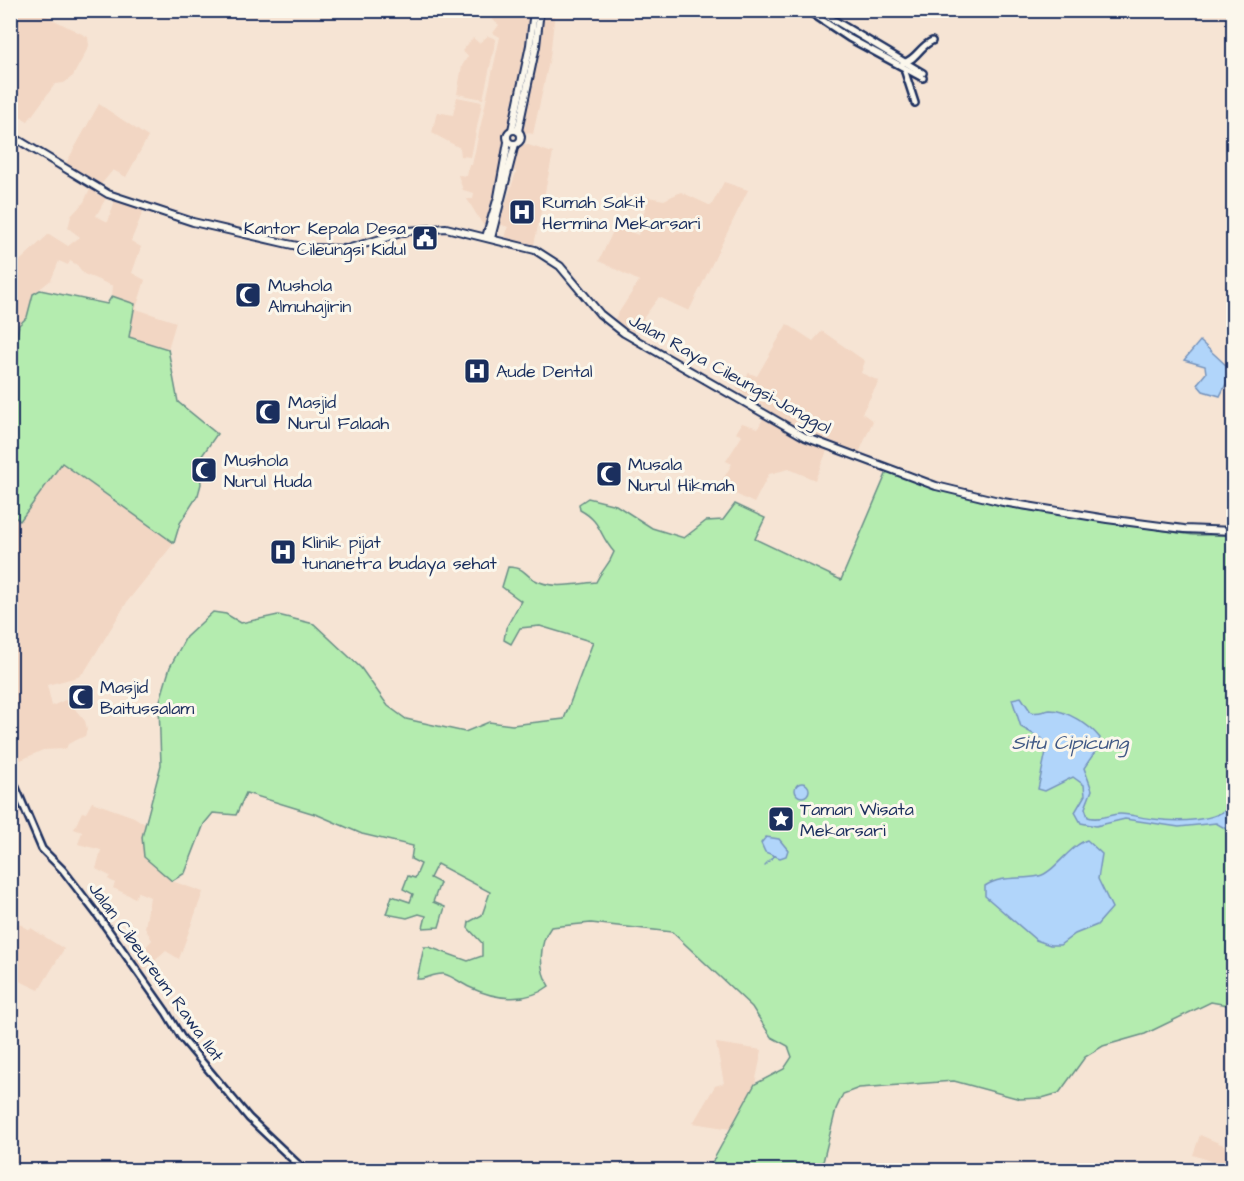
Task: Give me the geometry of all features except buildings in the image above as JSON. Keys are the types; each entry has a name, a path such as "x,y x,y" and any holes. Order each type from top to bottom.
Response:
{"main road":[{"path":"512,143 521,138 515,130 534,10"},
{"path":"489,238 512,143 507,135 515,130 534,54 540,10"},
{"name":"Jalan Raya Cileungsi-Jonggol","path":"10,135 108,194 193,222 288,244 307,248 347,249 426,228 458,230 549,257 560,266 604,318 624,333 796,432 830,448 936,486 980,497 1151,525 1233,531"}],"street":[{"path":"807,10 904,70 923,76 817,10"},
{"path":"902,63 909,61 924,45 932,41"},
{"path":"904,70 915,103"},
{"name":"Jalan Cibeureum Rawa Ilat","path":"10,774 42,849 63,870 99,917 181,1037 249,1118 304,1170"}],"shaded area":[{"path":"11,10 36,11 88,37 89,46 73,76 64,83 55,84 28,121 11,112 13,105 10,103"},
{"path":"495,11 529,11 526,45 493,202 487,222 483,225 467,199 473,199 474,193 463,190 458,175 467,176 469,165 472,165 500,37 493,33 499,25 493,20"},
{"path":"542,11 554,11 554,20 550,57 533,134 523,132 521,128"},
{"path":"488,36 496,39 483,99 457,94 462,66 468,56 462,51 473,38 479,43"},
{"path":"457,97 482,102 471,157 461,156 460,148 432,133 437,112 453,115"},
{"path":"99,104 148,137 126,177 113,170 99,187 96,194 106,198 96,216 108,222 115,200 144,209 131,241 141,247 132,273 145,280 136,309 176,322 168,349 129,337 135,304 112,296 113,286 84,274 77,265 70,261 68,265 59,261 51,280 33,294 27,317 19,325 11,328 11,269 49,234 68,246 80,237 68,228 71,216 84,202 92,184 64,167"},
{"name":"Rumah Sakit Hermina Mekarsari","path":"525,144 553,153 534,245 505,238 508,227 499,224 516,172 513,170 517,149"},
{"path":"724,182 748,190 689,311 659,297 633,332 614,320 639,281 599,261 616,225 638,235 648,197 664,200 681,192 711,206"},
{"path":"787,324 813,341 822,331 865,361 861,373 879,381 862,413 873,421 859,453 831,441 815,480 789,469 769,474 754,503 719,486 732,464 726,461 742,436 736,433 742,423 758,428 768,409 736,389 749,373 757,376"},
{"path":"62,463 174,543 127,602 85,671 78,677 47,685 52,706 65,700 85,721 87,729 85,736 68,744 66,749 43,750 14,761 10,755 10,514 20,520"},
{"path":"92,802 134,817 145,824 142,837 144,857 172,881 203,892 179,959 166,951 143,971 134,960 152,940 145,928 150,897 138,892 135,898 113,888 115,883 108,879 110,876 96,869 101,850 78,844 82,832 74,829 82,812 86,813"},
{"path":"11,919 30,930 31,928 64,949 39,990 11,977"},
{"path":"716,1043 762,1050 755,1084 731,1129 693,1123 715,1086 724,1083"},
{"path":"1200,1135 1233,1149 1229,1157 1233,1158 1233,1170 1213,1170 1214,1162 1193,1155"}],"green space":[{"path":"40,290 107,304 112,296 135,304 129,337 168,349 178,402 217,434 199,460 201,484 198,495 180,523 174,543 62,463 20,521 11,514 11,369 19,325 27,317 33,294"},
{"name":"Taman Wisata Mekarsari","path":"887,472 1001,506 1193,535 1233,535 1233,1006 1211,1002 1145,1034 1103,1046 1085,1057 1059,1093 1042,1098 1020,1099 954,1081 859,1088 843,1094 836,1109 821,1170 708,1170 755,1084 784,1069 792,1057 788,1046 771,1037 752,1007 672,932 591,923 551,927 544,941 541,956 543,972 549,986 530,995 499,997 469,987 444,974 417,979 424,947 468,961 482,956 482,943 468,928 469,922 482,915 490,892 437,864 430,878 440,883 433,902 445,907 439,927 423,928 426,916 419,914 407,918 386,914 392,896 410,902 413,894 403,889 408,876 415,878 421,864 411,859 413,846 362,834 318,815 246,793 236,815 213,813 204,824 185,873 172,881 144,857 142,837 161,765 159,704 170,667 186,637 213,612 226,614 241,623 278,615 314,624 361,668 388,706 406,719 465,732 489,722 512,725 564,719 593,642 540,626 520,628 511,644 504,640 506,628 521,601 502,587 508,567 520,569 533,579 548,584 596,582 614,552 592,519 580,510 579,504 588,498 616,505 652,528 684,538 706,521 723,520 735,504 765,518 755,539 841,580"}],"water":[{"path":"1200,341 1228,367 1227,382 1220,396 1203,391 1197,384 1206,373 1205,366 1184,360"},
{"name":"Situ Cipicung","path":"1021,697 1031,712 1050,710 1070,715 1084,723 1100,738 1097,749 1084,768 1092,790 1085,808 1088,817 1120,814 1184,821 1217,815 1233,804 1233,833 1216,823 1179,827 1125,819 1096,826 1081,823 1075,812 1085,795 1084,785 1073,777 1045,791 1038,789 1047,747 1042,739 1021,727 1012,699"},
{"path":"802,783 807,785 809,790 807,795 802,797 797,795 795,790 797,785"},
{"path":"766,837 779,839 788,850 786,856 780,858 765,852 761,843"},
{"path":"1087,840 1102,854 1098,879 1112,908 1097,925 1075,934 1060,945 1050,945 1036,940 985,896 985,886 998,880 1045,874 1080,843"}],"waterway":[{"path":"765,865 774,856"}],"place":[{"name":"Rumah Sakit Hermina Mekarsari","path":"522,212"},
{"name":"Kantor Kepala Desa Cileungsi Kidul","path":"425,238"},
{"name":"Mushola Almuhajirin","path":"248,295"},
{"name":"Aude Dental","path":"477,371"},
{"name":"Masjid Nurul Falaah","path":"268,412"},
{"name":"Mushola Nurul Huda","path":"204,470"},
{"name":"Musala Nurul Hikmah","path":"609,474"},
{"name":"Klinik pijat tunanetra budaya sehat","path":"283,552"},
{"name":"Masjid Baitussalam","path":"81,697"},
{"name":"Taman Wisata Mekarsari","path":"781,819"}]}
